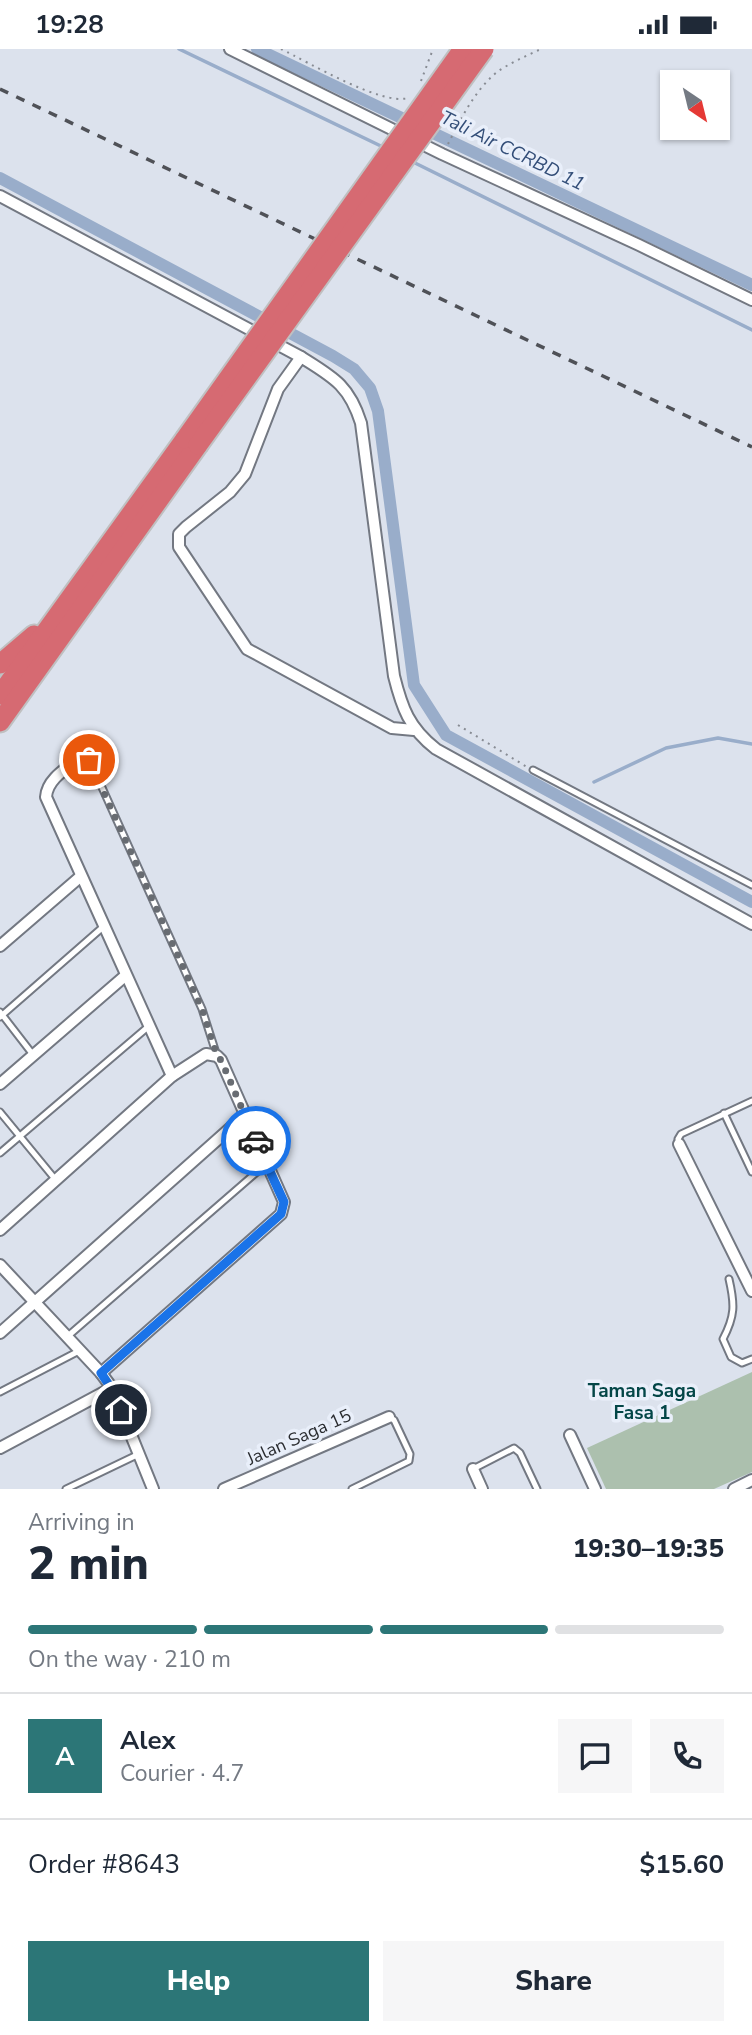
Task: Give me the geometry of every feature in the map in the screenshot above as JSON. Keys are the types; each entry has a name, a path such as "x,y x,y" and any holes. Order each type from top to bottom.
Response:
{"highway":[{"path":"192,442 463,49"},
{"path":"0,721 60,625 192,442 484,49"},
{"path":"0,664 60,625"},
{"path":"0,695 60,625"}],"street":[{"path":"230,49 442,154 639,244 752,300"},
{"path":"0,195 301,357 341,384 354,402 361,423 394,676 400,699 414,730 436,749 752,924"},
{"path":"301,357 278,389 245,474 230,492 179,534 179,547 247,649 392,728 414,730"},
{"path":"81,757 52,781 46,791 46,797 172,1076"},
{"path":"0,947 80,877"},
{"path":"0,1084 125,976"},
{"path":"0,1230 172,1076 206,1053 221,1060 284,1202 281,1214 101,1373"},
{"path":"0,1333 244,1116"},
{"path":"679,1145 751,1288"},
{"path":"0,1265 101,1373 111,1388 153,1489"},
{"path":"0,1448 111,1388"},
{"name":"Jalan Saga 15","path":"224,1489 389,1417"},
{"path":"570,1436 596,1489"},
{"path":"473,1469 482,1489"},
{"path":"250,1478 255,1489"},
{"path":"734,1489 752,1481"}],"lane":[{"path":"81,757 87,758 95,772 202,1009 217,1056"},
{"path":"533,770 752,885"},
{"path":"34,1056 1,1015 103,927"},
{"path":"0,1153 149,1026"},
{"path":"679,1145 681,1134 752,1101"},
{"path":"0,1111 55,1179"},
{"path":"724,1113 752,1172"},
{"path":"67,1337 266,1164"},
{"path":"729,1279 734,1300 733,1321 723,1339 731,1357 742,1363 752,1359"},
{"path":"0,1392 79,1351"},
{"path":"352,1489 409,1461 410,1454 394,1420 389,1417"},
{"path":"473,1469 514,1448 520,1453 537,1489"},
{"path":"66,1489 139,1454"}],"path":[{"path":"281,49 379,96 400,100 414,95"},
{"path":"421,86 422,73 433,49"},
{"path":"446,148 464,111 496,73 541,49"},
{"path":"458,725 533,770"}],"green space":[{"path":"752,1372 752,1472 714,1489 606,1489 587,1448"}],"waterway":[{"path":"179,49 385,148"},
{"name":"Tali Air CCRBD 11","path":"257,49 752,285"},
{"path":"411,161 752,330"},
{"path":"0,178 354,369 370,388 378,411 414,685 446,735 752,902"},
{"path":"594,782 666,748 718,738 752,744"}],"railway":[{"path":"0,89 752,447"}],"way so far":[{"path":"89,760 202,1009 217,1056 256,1141"}],"district":[{"name":"Taman Saga Fasa 1","path":"642,1401"}],"route":[{"path":"121,1410 101,1373 284,1209 284,1202 256,1141"}]}
